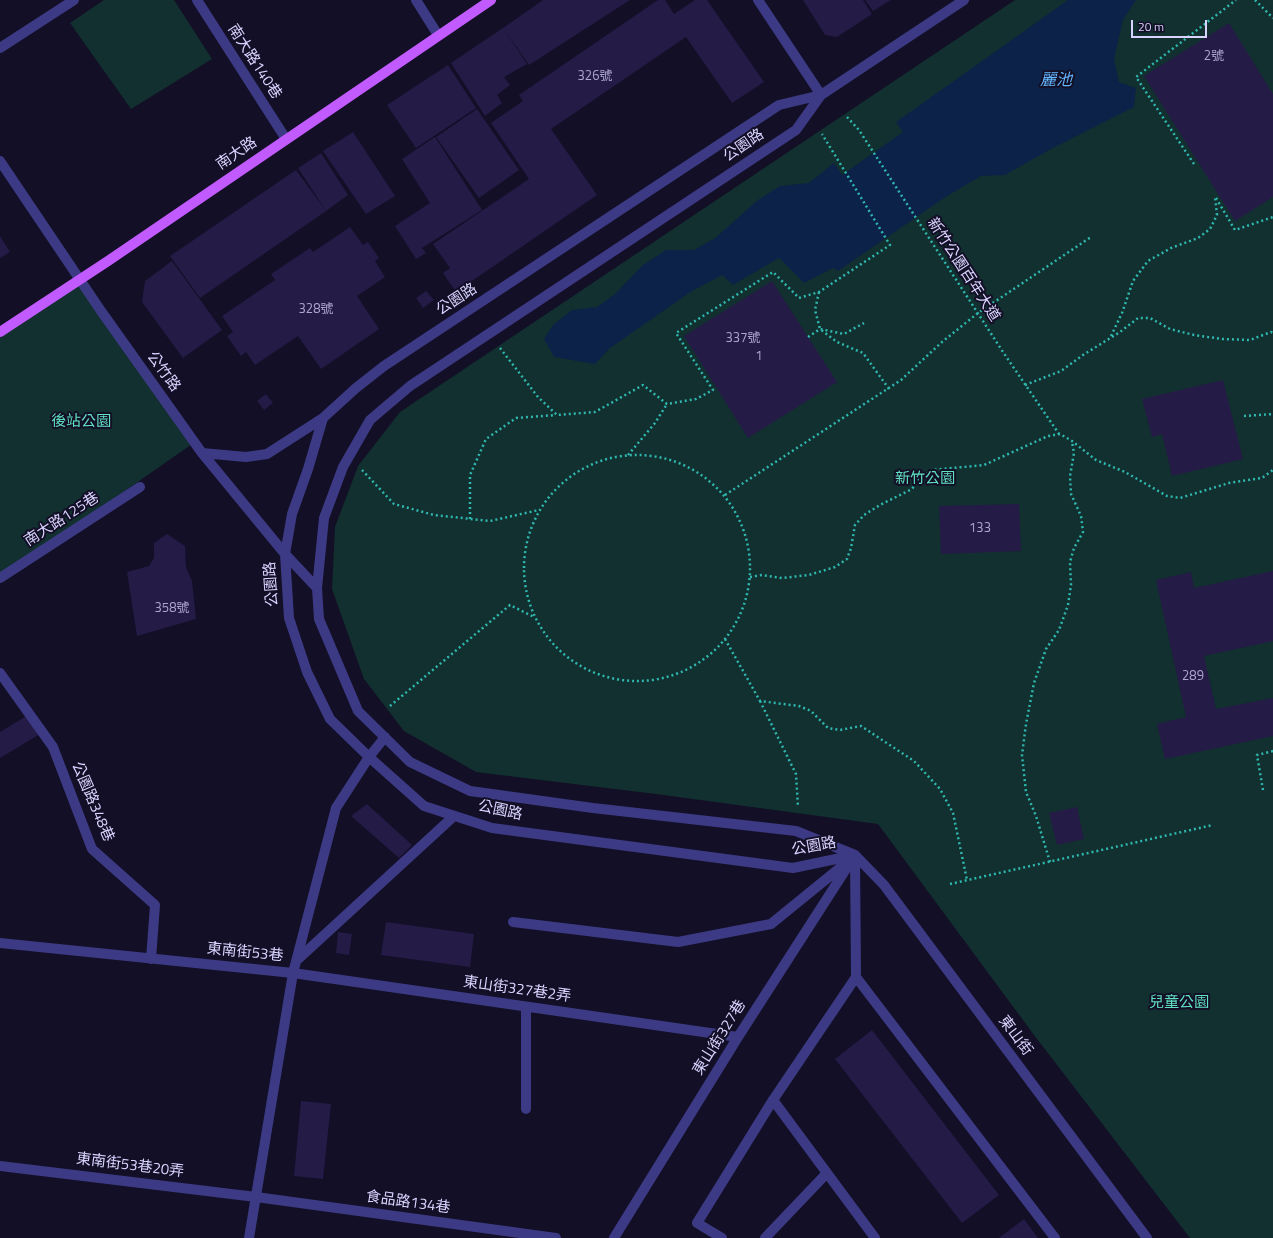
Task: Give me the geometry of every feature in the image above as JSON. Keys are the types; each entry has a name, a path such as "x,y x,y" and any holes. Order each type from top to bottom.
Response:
{"main road":[{"name":"南大路","path":"0,332 81,279 491,0"}],"street":[{"path":"0,48 74,0"},
{"name":"南大路140巷","path":"197,0 286,139"},
{"path":"416,0 438,35"},
{"path":"758,0 821,95"},
{"name":"公園路","path":"855,855 793,868 492,828 424,806 369,757 330,719 307,672 289,618 285,554 292,514 308,469 323,418 356,388 384,366 779,105 821,95 964,0"},
{"name":"公園路","path":"821,95 796,130 410,386 370,420 343,467 324,518 317,588 319,620 358,711 410,762 470,791 593,808 796,831 855,855"},
{"name":"公竹路","path":"0,161 81,279 101,311 202,453 285,554 317,588"},
{"path":"202,453 246,457 267,454 323,418"},
{"name":"南大路125巷","path":"0,578 140,487"},
{"name":"公園路348巷","path":"0,673 53,747 92,849 155,905 151,959"},
{"path":"293,973 336,808 369,757 385,738"},
{"path":"296,961 454,816"},
{"path":"513,922 678,942 771,924 807,896 855,855"},
{"path":"722,1238 697,1223 773,1100 856,977 855,855"},
{"name":"東山街327巷","path":"614,1238 738,1037 855,855"},
{"name":"東山街","path":"855,855 884,885 1147,1238"},
{"name":"東南街53巷","path":"0,943 293,973 249,1238"},
{"name":"東山街327巷2弄","path":"293,973 738,1037"},
{"path":"856,977 1055,1238"},
{"path":"526,1007 526,1110"},
{"path":"773,1100 875,1238"},
{"name":"東南街53巷20弄","path":"0,1166 256,1197"},
{"path":"765,1238 827,1173"},
{"name":"食品路134巷","path":"256,1197 556,1238"}],"path":[{"path":"1194,164 1136,77 1236,0"},
{"path":"1255,0 1273,18"},
{"name":"新竹公園百年大道","path":"847,117 859,130 1025,385 1060,434"},
{"path":"470,519 470,475 486,438 516,418 595,412 643,385 667,404 696,400 713,390 676,333 773,272 799,298 819,292 890,245 822,134"},
{"path":"1111,337 1122,313 1133,282 1148,261 1172,248 1198,238 1210,229 1217,215 1215,196 1236,230 1273,217"},
{"path":"725,495 889,389 901,380 942,342 978,313 1091,237"},
{"path":"819,292 815,310 820,329 837,342 863,353 889,389"},
{"path":"1025,385 1062,371 1083,354 1120,332 1138,318 1150,318 1170,329 1194,335 1222,339 1250,340 1272,333"},
{"path":"808,337 820,329 844,334 864,323"},
{"path":"500,348 538,397 557,415"},
{"path":"628,455 655,423 667,404"},
{"path":"1244,416 1273,414"},
{"path":"750,577 762,575 782,578 808,575 835,567 847,559 852,548 855,525 864,515 912,489 919,479 932,470 984,464 1048,436 1060,434 1096,460 1126,472 1166,496 1180,498 1229,483 1262,478 1273,470"},
{"path":"1050,862 1036,816 1026,792 1022,755 1034,683 1046,649 1059,630 1068,605 1072,585 1070,562 1074,548 1083,532 1081,516 1071,494 1070,476 1074,453 1072,442"},
{"path":"628,455 664,457 697,471 725,495 743,526 751,561 747,600 730,635 702,662 666,678 627,681 589,671 582,667 557,649 534,617 523,580 525,544 539,510 562,483 592,463 628,455"},
{"path":"359,467 394,504 434,515 490,521 539,510"},
{"path":"390,706 510,605 534,617"},
{"path":"725,639 760,701 796,774 798,807"},
{"path":"760,701 799,706 811,711 828,728 840,730 861,726 914,761 940,789 953,813 967,880"},
{"path":"1263,790 1257,755 1273,751"},
{"path":"950,884 1213,825"}],"green space":[{"path":"104,0 174,0 212,59 131,109 70,23"},
{"name":"新竹公園","path":"1015,0 1273,0 1273,1238 1190,1238 1034,1035 878,824 656,794 476,772 404,731 364,679 332,589 335,527 358,466 400,412"},
{"name":"後站公園","path":"81,279 195,442 0,578 0,332"}],"water":[{"name":"麗池","path":"1068,0 1136,0 1123,20 1114,59 1119,82 1136,88 1134,107 1051,149 1005,175 981,176 947,196 838,271 833,268 804,283 779,258 733,285 722,275 692,291 610,348 595,364 554,357 544,339 553,325 572,310 597,307 615,294 643,265 666,250 694,250 715,238 758,200 780,186 809,183 834,163 842,175 903,132 896,122"}],"building":[{"path":"543,0 630,0 529,65 503,28"},
{"path":"658,0 665,0 674,14 695,0 707,0 764,82 732,103 686,37 551,129 597,195 456,292 443,273 450,268 433,244 529,179 491,123 523,101 519,95"},
{"path":"803,0 863,0 872,14 837,37 825,35"},
{"path":"865,0 891,0 873,11"},
{"path":"1229,23 1273,94 1273,197 1235,221 1144,76"},
{"path":"503,28 527,64 504,77 510,85 497,95 502,103 485,116 451,63"},
{"path":"448,65 476,108 416,148 387,105"},
{"path":"477,109 519,170 479,198 436,137"},
{"path":"353,132 395,196 366,214 323,151"},
{"path":"435,137 482,210 422,248 426,253 416,259 395,226 430,203 402,159"},
{"path":"321,153 348,195 326,211 298,168"},
{"path":"296,170 326,211 200,298 170,256"},
{"path":"350,227 363,245 368,242 379,258 375,261 385,277 357,296 379,329 321,369 298,336 255,365 246,352 241,356 227,336 233,332 222,316 275,280 271,274 310,248 313,252"},
{"path":"0,236 10,252 0,258"},
{"path":"172,261 222,330 183,358 142,302 145,281"},
{"path":"772,281 837,382 748,438 684,336"},
{"path":"426,291 434,300 423,308 416,298"},
{"path":"1223,380 1243,459 1172,476 1162,434 1152,437 1142,399"},
{"path":"266,394 273,403 264,410 257,401"},
{"path":"1019,504 1021,551 941,554 939,506"},
{"path":"167,534 185,546 186,567 192,581 196,619 137,636 127,572 149,566 154,558 154,543"},
{"path":"1273,571 1273,641 1204,656 1216,709 1273,698 1273,736 1165,759 1157,724 1186,717 1156,580 1191,572 1194,588"},
{"path":"28,715 40,734 0,758 0,732"},
{"path":"367,804 412,845 399,858 351,816"},
{"path":"1077,807 1084,839 1057,845 1049,813"},
{"path":"386,922 474,934 470,967 381,955"},
{"path":"338,932 352,934 349,955 336,953"},
{"path":"872,1030 999,1195 962,1223 835,1059"},
{"path":"301,1101 331,1104 323,1179 294,1176"},
{"path":"1024,1219 1038,1238 999,1238"}],"park label":[{"name":"兒童公園","path":"1179,1003"}]}
